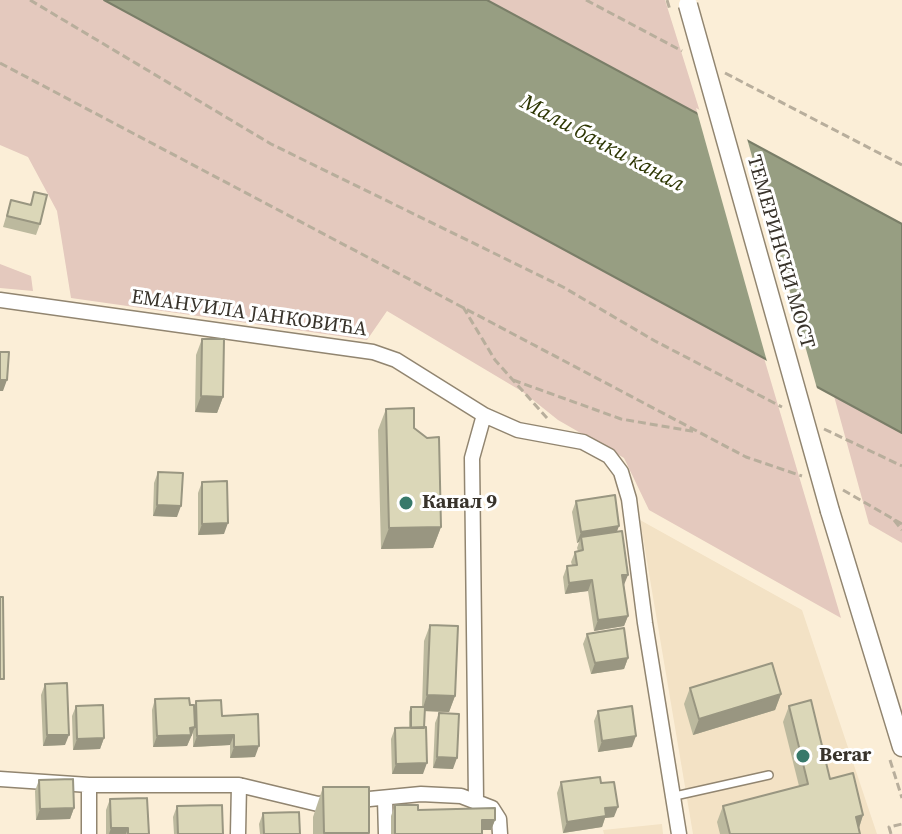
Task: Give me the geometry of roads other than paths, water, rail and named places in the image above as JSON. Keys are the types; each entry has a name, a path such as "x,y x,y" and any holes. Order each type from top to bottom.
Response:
{"main road":[{"name":"ТЕМЕРИНСКИ МОСТ","path":"682,5 902,747"}],"street":[{"name":"ЕМАНУИЛА ЈАНКОВИЋА","path":"0,300 361,349 396,360 484,415 518,430 583,442 609,456 621,472 625,485 679,834"},
{"path":"476,800 472,458 484,415"},
{"path":"0,779 89,785 239,785 318,804 421,794 461,796 492,808 499,819 500,834"},
{"path":"89,785 89,834"},
{"path":"238,834 239,785"},
{"path":"385,799 386,834"}],"lane":[{"path":"675,796 769,775"}],"water":[{"name":"Мали бачки канал","path":"104,0 487,0 902,224 902,433"}],"place":[{"name":"Канал 9","path":"406,503"},
{"name":"Berar","path":"803,756"}]}
